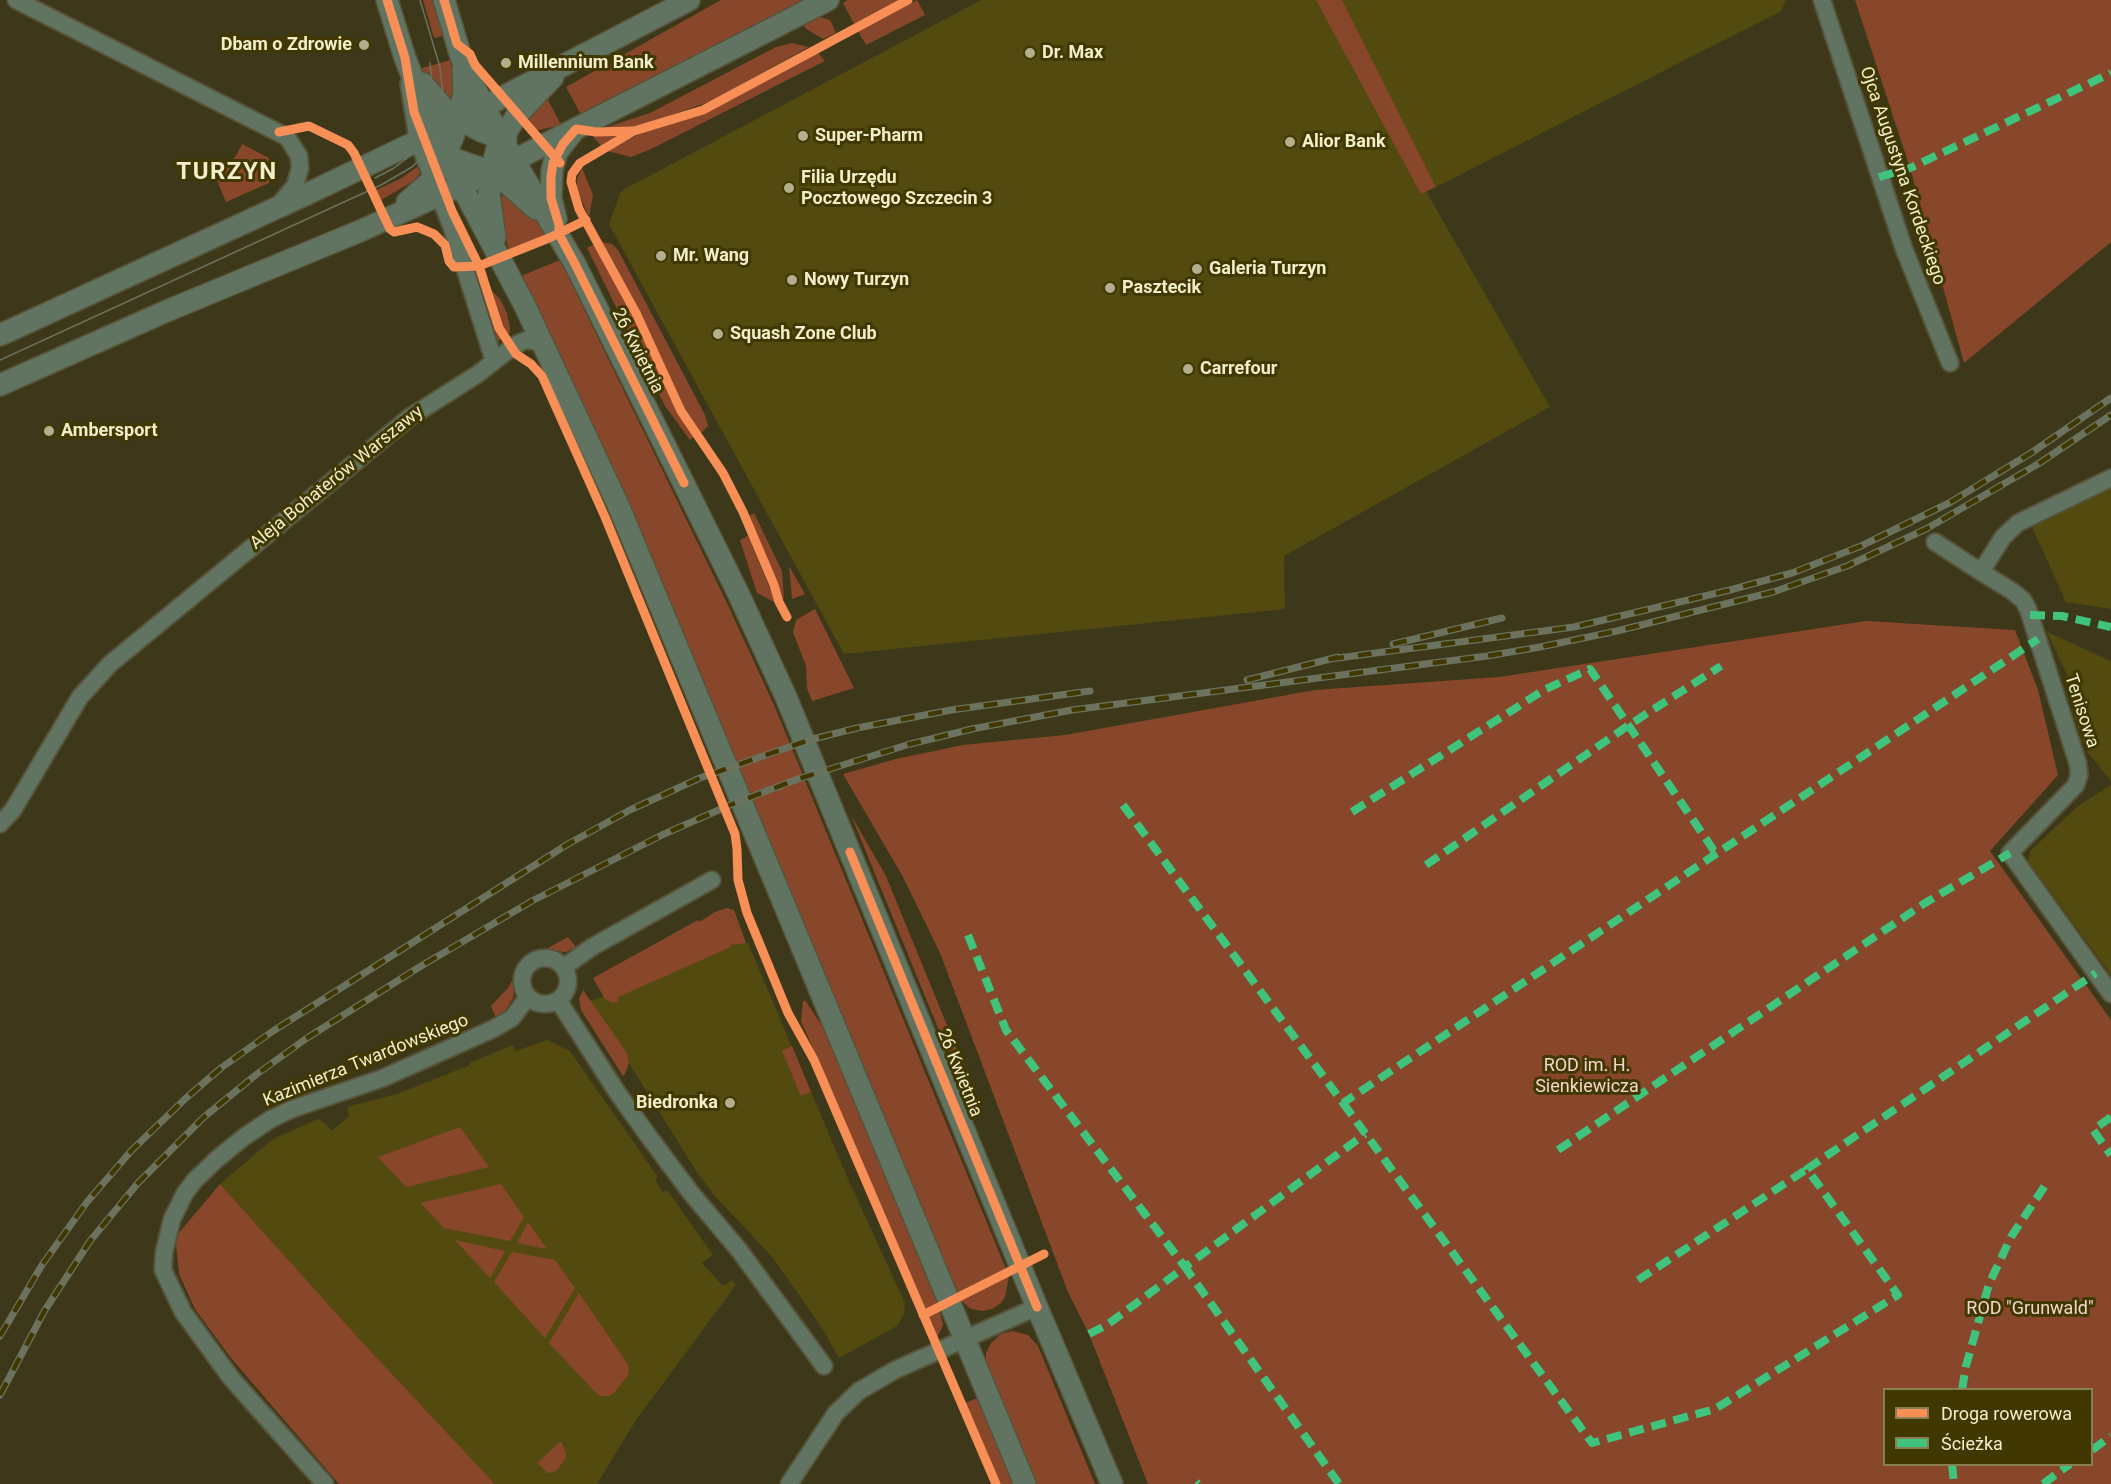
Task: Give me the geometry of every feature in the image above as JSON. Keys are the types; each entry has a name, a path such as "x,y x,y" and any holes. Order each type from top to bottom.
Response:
{"street":[{"path":"16,0 287,137 299,156 299,173 292,191 272,210"},
{"path":"387,0 405,58 436,187 464,263 494,361 523,341 530,339 542,342"},
{"path":"444,0 471,81 514,160"},
{"path":"0,335 392,152 425,141 483,106 689,0"},
{"path":"0,385 169,309 380,222 436,187 460,185 491,172 828,0"},
{"name":"Ojca Augustyna Kordeckiego","path":"1822,0 1900,238 1950,363"},
{"path":"436,187 458,120 464,92 464,77 457,44"},
{"path":"405,58 427,91 449,114 500,138 527,142 576,129"},
{"path":"500,258 491,214 491,172 500,138 555,69"},
{"path":"559,234 559,225 551,198 552,170 557,152 576,129"},
{"path":"425,141 446,155 501,178 559,234"},
{"path":"446,155 542,342 619,507 1025,1484"},
{"name":"26 Kwietnia","path":"514,160 559,234 650,414 786,697 1112,1484"},
{"name":"Aleja Bohaterów Warszawy","path":"0,824 18,802 80,697 106,667 410,417 478,374 494,361"},
{"path":"1935,542 1981,572 2003,537 2018,523 2111,478"},
{"name":"Tenisowa","path":"1981,572 2012,591 2023,600 2028,609 2078,764 2079,775 2076,785 2010,853 2111,994"},
{"path":"564,967 592,947 712,880"},
{"path":"546,957 559,962 564,967 568,986 562,997 542,1004 528,997 521,977 523,970 533,960 546,957"},
{"name":"Kazimierza Twardowskiego","path":"325,1484 231,1378 183,1312 164,1270 164,1253 172,1219 185,1194 202,1173 244,1137 271,1119 342,1091 383,1078 494,1029 512,1018 528,997"},
{"path":"558,1000 592,1055 647,1134 691,1193 739,1250 824,1366"},
{"path":"789,1484 826,1427 859,1391 895,1370 1037,1307"}],"shaded area":[{"path":"981,0 1316,0 1550,407 1284,556 1285,609 844,654 609,224 621,191"},
{"path":"1342,0 1786,0 1781,11 1436,187"},
{"path":"2111,486 2111,609 2066,602 2032,527"},
{"path":"2047,632 2111,661 2111,781 2088,753 2082,741 2072,707 2080,702"},
{"path":"2111,785 2111,975 2028,861 2030,851 2078,806"},
{"path":"729,943 748,943 848,1179 905,1303 904,1314 897,1326 839,1358 822,1328 773,1258 716,1197 698,1174 629,1063 627,1053 589,1001 616,993"},
{"path":"547,1040 570,1051 658,1177 655,1180 663,1192 667,1190 713,1255 702,1263 723,1286 732,1280 736,1285 636,1420 597,1484 495,1484 363,1343 220,1184 273,1139 318,1119 332,1131 349,1116 347,1107 397,1094 470,1065 470,1063 512,1045 516,1051"}],"green space":[{"path":"423,0 433,0 443,36 434,38"},
{"path":"721,0 804,0 581,115 566,87"},
{"path":"848,0 901,0 854,24 843,3"},
{"path":"917,0 925,15 866,45 858,31"},
{"path":"1316,0 1342,0 1436,187 1421,194"},
{"path":"1855,0 2111,0 2111,242 1964,363 1910,168"},
{"path":"817,16 830,20 836,33 823,39 805,28 804,23"},
{"path":"792,43 809,47 711,101 632,129 601,129 650,113 776,47"},
{"path":"816,51 825,61 649,150 631,157 607,151 656,125 702,112"},
{"path":"450,60 455,77 453,95 446,101 446,104 419,69"},
{"path":"547,98 561,125 535,131 523,117"},
{"path":"624,133 601,146 591,134"},
{"path":"242,144 269,158 269,183 226,202 216,178 236,156"},
{"path":"417,167 420,171 419,175 412,182 381,200 376,190 400,179"},
{"path":"582,168 593,195 589,217 577,189 577,179"},
{"path":"506,193 535,218 547,235 509,250 500,203 501,197"},
{"path":"601,242 612,244 618,250 705,415 708,426 701,433 679,400 655,346"},
{"path":"595,244 635,318 680,414 695,436 690,440 665,406 587,248"},
{"path":"560,260 726,601 774,705 1009,1276 1005,1297 992,1309 983,1311 971,1309 960,1300 609,462 521,276"},
{"path":"483,289 491,317 501,339 496,343 477,290"},
{"path":"490,289 500,299 507,313 510,333 507,334 500,322"},
{"path":"754,513 782,571 784,600 749,516"},
{"path":"748,536 776,603 757,593 740,540"},
{"path":"789,566 805,594 792,599"},
{"path":"815,609 854,688 812,701 807,688 806,666 793,632 796,620"},
{"name":"ROD im. H. Sienkiewicza","path":"1866,621 2015,630 2038,690 2058,775 1990,851 2111,1020 2111,1484 1148,1484 1089,1334 1068,1292 940,953 903,877 843,774 896,759 963,745 1065,735 1315,690 1499,677"},
{"path":"851,815 886,876 960,1057 951,1060"},
{"path":"727,908 734,910 746,943 730,945 731,947 618,997 618,1002 613,1003 605,999 593,978 698,920 699,922"},
{"path":"568,937 576,947 566,952 544,950"},
{"path":"516,973 513,998 505,1011 496,1018 491,1006 508,988"},
{"path":"583,990 627,1053 629,1063 623,1076 581,1010 579,999"},
{"path":"805,1000 826,1032 939,1307 943,1325 937,1338 801,1021"},
{"path":"792,1046 811,1092 801,1096 782,1051"},
{"path":"460,1127 489,1167 406,1187 378,1157"},
{"path":"220,1184 363,1343 495,1484 339,1484 231,1358 195,1309 179,1274 176,1245 178,1234"},
{"path":"501,1184 524,1217 510,1241 444,1228 420,1203"},
{"path":"528,1222 547,1249 517,1243"},
{"path":"455,1240 505,1251 490,1278"},
{"path":"512,1252 555,1260 575,1288 545,1338 494,1282"},
{"path":"579,1293 629,1366 628,1375 614,1393 608,1396 600,1396 596,1393 549,1343"},
{"path":"1013,1331 1028,1335 1038,1346 1095,1484 1036,1484 986,1365 986,1353 991,1343 1001,1334"},
{"path":"978,1398 1015,1484 1000,1484 965,1403"},
{"path":"561,1441 566,1453 565,1459 557,1470 548,1473 537,1463"}],"tram line":[{"path":"0,360 381,185 412,167 435,139 442,120 444,105 440,67 420,0"},
{"path":"375,178 406,159 425,135 434,99 430,63"}],"railway":[{"path":"1330,659 1574,627 1792,573 1861,546 1949,503 2031,453 2111,398"},
{"path":"0,1395 45,1310 90,1241 138,1183 204,1117 257,1074 307,1038 421,966 532,901 662,835 730,805 798,779 910,744 972,729 1072,710 1487,656 1540,647 1617,631 1773,592 1847,566 1926,529 2038,464 2111,415"},
{"path":"1393,644 1502,618"},
{"path":"1247,680 1338,657"},
{"path":"0,1336 42,1265 87,1202 132,1150 186,1098 221,1068 273,1031 568,844 630,810 700,778 809,740 857,728 951,710 1090,691"}],"marked path":[{"path":"1879,177 1910,168 2111,73"},
{"path":"2030,615 2062,616 2111,627"},
{"path":"1123,805 1343,1103 2038,639"},
{"path":"1426,865 1629,725 1721,666"},
{"path":"1352,812 1544,690 1590,669 1717,855"},
{"path":"1558,1150 1925,903 2010,853"},
{"path":"968,935 1006,1030 1185,1267 1365,1134"},
{"path":"1343,1103 1592,1443 1715,1409 1898,1295 1807,1169 2096,973"},
{"path":"2111,1117 2093,1130 2111,1155"},
{"path":"1638,1280 1807,1169"},
{"path":"1962,1388 1966,1366 1989,1284 2011,1237 2046,1184"},
{"path":"1089,1334 1107,1325 1185,1267 1339,1484"},
{"path":"2093,1449 2111,1436"},
{"path":"1952,1466 1954,1484"},
{"path":"2043,1484 2067,1466"}],"cycle path":[{"path":"387,0 405,58 414,112 452,211 479,266 499,328 516,354 531,364 542,376 605,517 735,834 738,880 747,913 788,1013 814,1060 996,1484"},
{"path":"444,0 457,44 470,54 475,65 560,163"},
{"path":"787,617 743,512 723,473 681,411 637,315 579,209 571,182 572,174 580,163 634,131 703,110 908,0"},
{"path":"279,132 309,126 348,145 390,229 394,232 417,227 434,234 445,245 449,261 454,267 479,266 549,238 586,220"},
{"path":"633,131 596,132 576,129 563,144 553,163 551,198 559,225 559,234 684,483"},
{"path":"850,852 1037,1307"},
{"path":"923,1315 1044,1254"}],"place":[{"name":"Dbam o Zdrowie","path":"364,45"},
{"name":"Dr. Max","path":"1030,53"},
{"name":"Millennium Bank","path":"506,63"},
{"name":"Super-Pharm","path":"803,136"},
{"name":"Alior Bank","path":"1290,142"},
{"name":"Filia Urzędu Pocztowego Szczecin 3","path":"789,188"},
{"name":"Mr. Wang","path":"661,256"},
{"name":"Galeria Turzyn","path":"1197,269"},
{"name":"Nowy Turzyn","path":"792,280"},
{"name":"Pasztecik","path":"1110,288"},
{"name":"Squash Zone Club","path":"718,334"},
{"name":"Carrefour","path":"1188,369"},
{"name":"Ambersport","path":"49,431"},
{"name":"Biedronka","path":"730,1103"}],"district":[{"name":"TURZYN","path":"227,173"}],"park label":[{"name":"ROD \"Grunwald\"","path":"2030,1309"}]}
